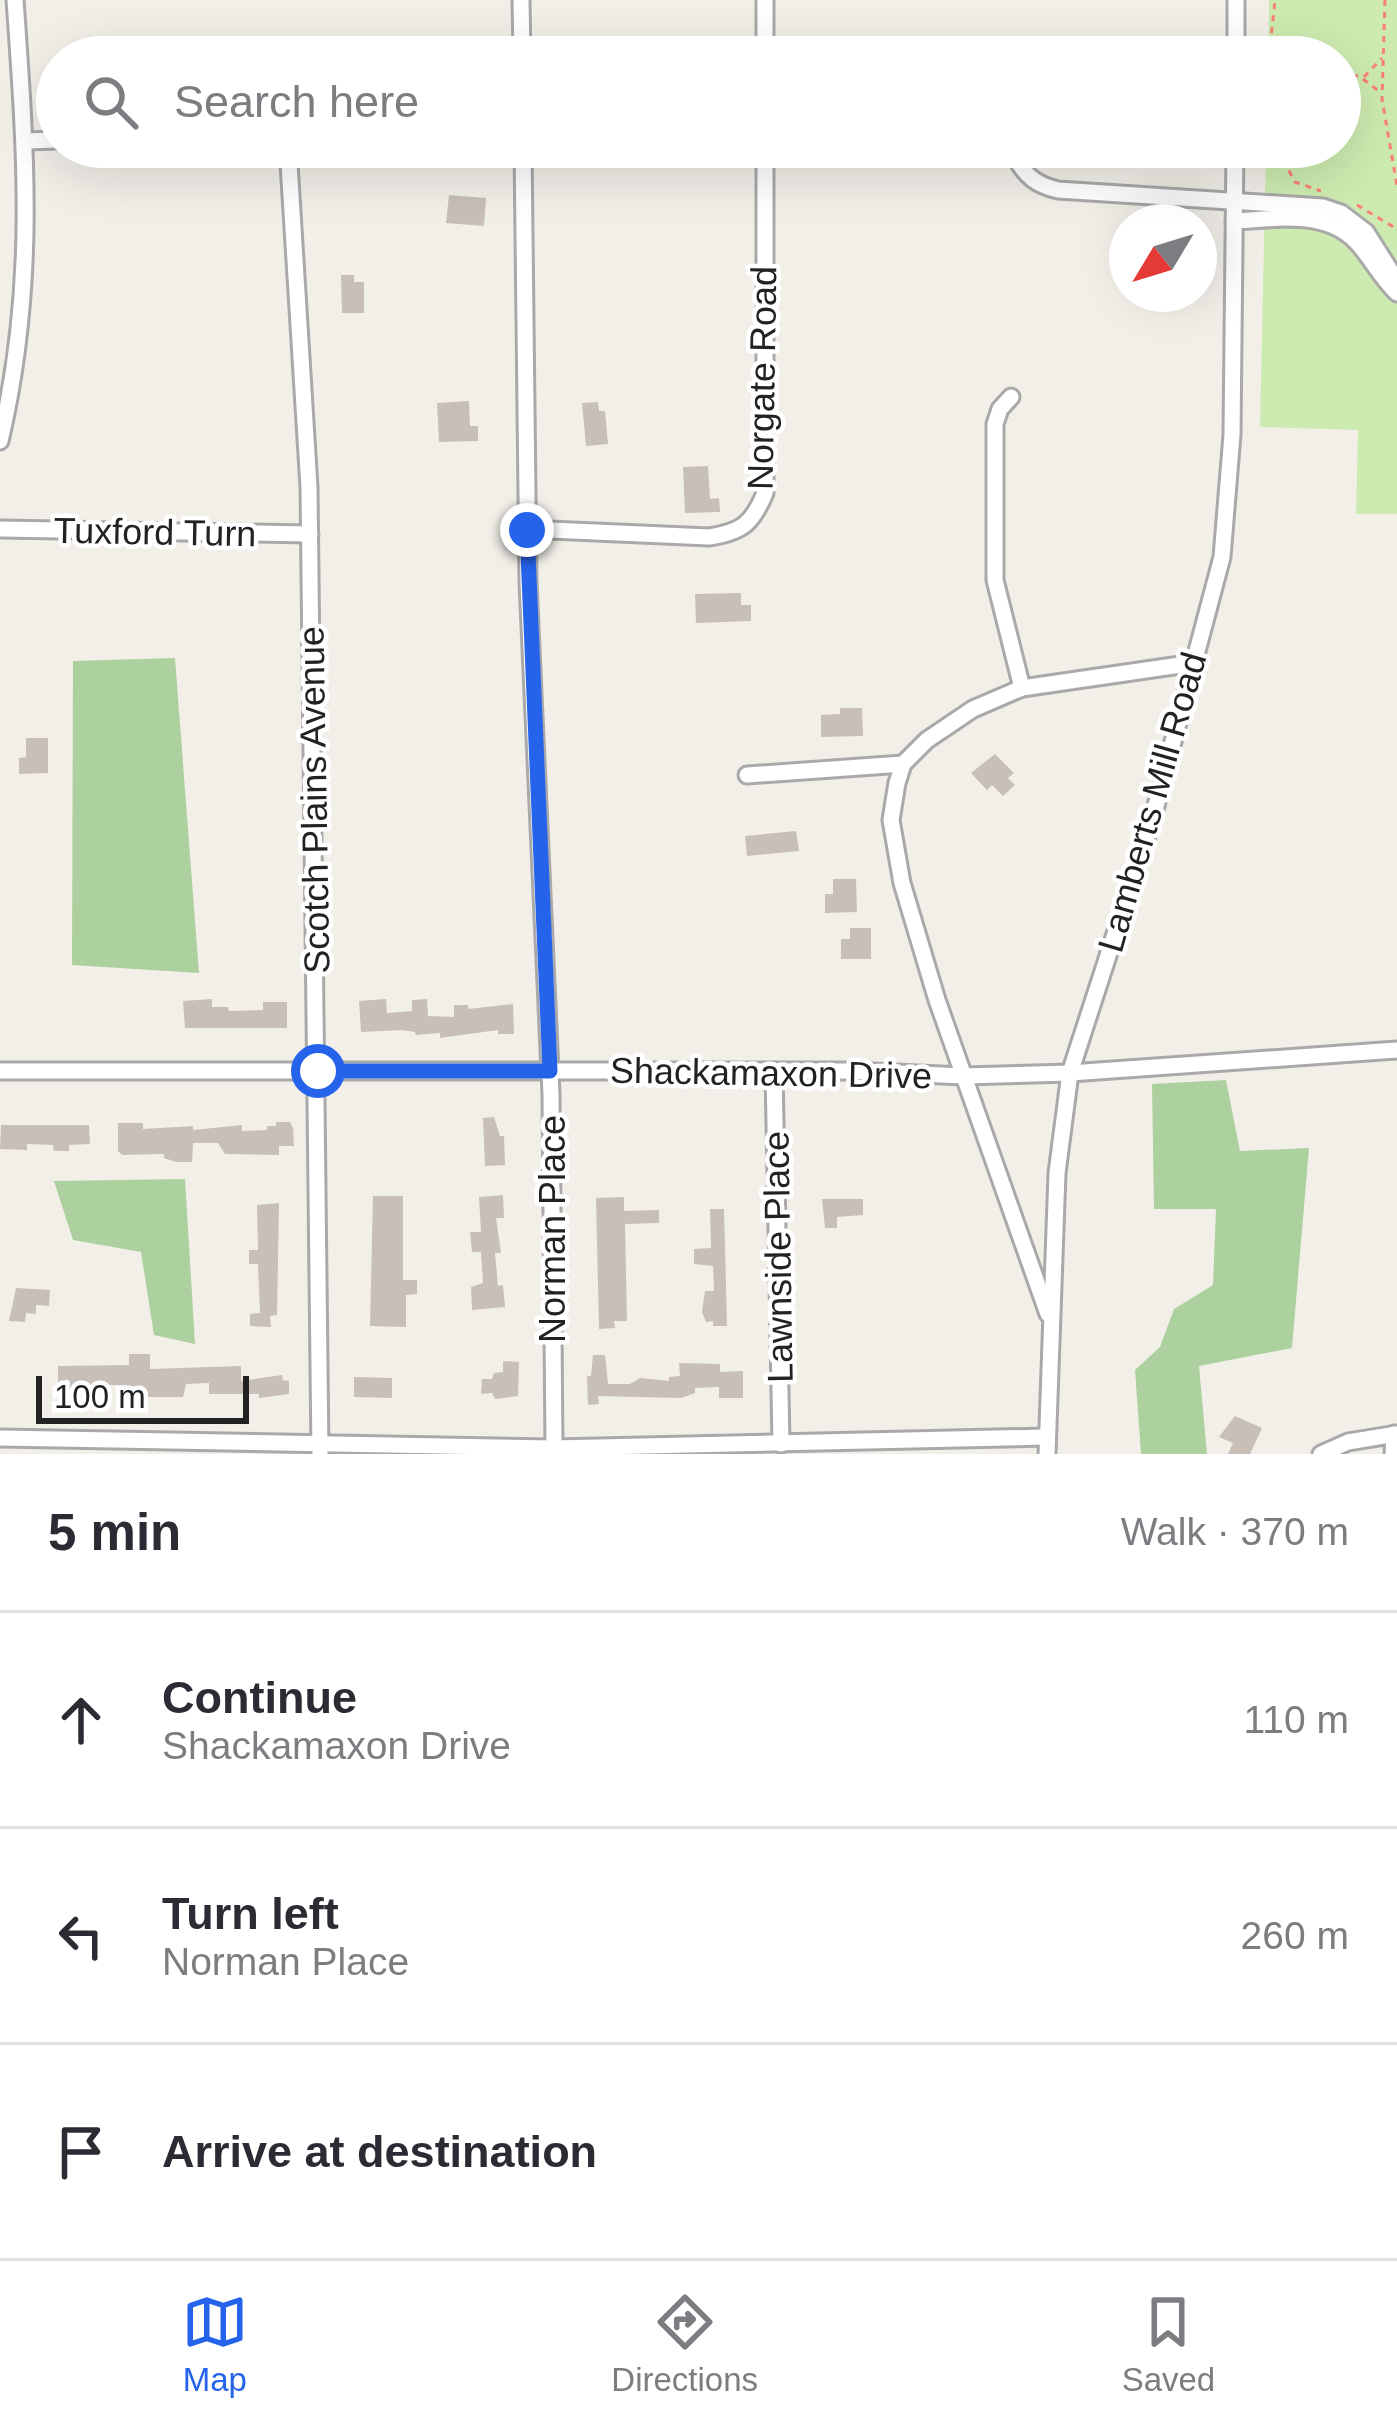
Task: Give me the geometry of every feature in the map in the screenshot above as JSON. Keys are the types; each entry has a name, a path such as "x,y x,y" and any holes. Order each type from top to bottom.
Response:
{"street":[{"path":"0,441 14,381 23,305 28,200 15,0"},
{"path":"520,0 521,36"},
{"path":"765,0 765,36"},
{"path":"1236,36 1237,0"},
{"path":"25,141 36,141"},
{"name":"Scotch Plains Avenue","path":"290,168 310,534 320,1448"},
{"name":"Norman Place","path":"523,168 527,530 550,1071 554,1448"},
{"name":"Norgate Road","path":"527,530 709,537 736,533 754,521 765,493 765,168"},
{"path":"1022,168 1041,186 1058,190 1301,218 1338,227 1360,245 1397,292"},
{"name":"Lamberts Mill Road","path":"1047,1446 1057,1173 1070,1072 1153,817 1222,557 1232,434 1235,168"},
{"path":"1234,212 1310,204 1341,213 1366,232 1397,281"},
{"path":"1011,397 995,424 995,580 1022,688"},
{"name":"Tuxford Turn","path":"0,529 310,534"},
{"path":"1051,1322 902,883 891,820 903,764 927,740 973,709 1022,688 1194,663"},
{"path":"747,775 903,764"},
{"name":"Shackamaxon Drive","path":"0,1071 774,1071 964,1076 1397,1049"},
{"name":"Lawnside Place","path":"774,1071 781,1444"},
{"path":"1322,1454 1348,1442 1395,1434 1393,1454"},
{"path":"0,1438 320,1448 1047,1446"}],"path":[{"path":"1271,36 1275,0"},
{"path":"1385,0 1382,94 1397,186"},
{"path":"1382,94 1362,78 1383,56"}],"green space":[{"path":"1269,0 1397,0 1397,514 1356,514 1358,430 1260,427 1266,168 1361,168 1361,36 1268,36"},
{"path":"175,658 199,973 72,965 73,661"},
{"path":"1226,1080 1240,1151 1309,1148 1292,1348 1199,1366 1207,1454 1141,1454 1135,1370 1160,1347 1174,1309 1213,1285 1216,1209 1154,1209 1152,1084"},
{"path":"185,1179 195,1344 154,1335 141,1252 73,1240 54,1181"}],"building":[{"path":"449,195 486,198 484,226 446,223"},
{"path":"341,275 354,275 354,282 364,282 364,313 342,313"},
{"path":"469,401 470,426 478,426 478,441 439,442 437,403"},
{"path":"598,402 599,411 605,411 608,444 586,446 582,403"},
{"path":"708,466 710,499 719,498 720,512 685,513 683,467"},
{"path":"741,593 741,605 751,605 751,621 696,623 695,594"},
{"path":"840,708 862,708 863,736 821,737 821,715 840,714"},
{"path":"26,738 48,738 48,773 19,774 19,758 26,757"},
{"path":"995,754 1014,773 1008,778 1015,785 1003,796 992,785 987,790 971,773"},
{"path":"796,831 799,851 747,856 745,836"},
{"path":"833,879 856,879 857,912 825,913 825,894 833,894"},
{"path":"850,928 871,928 871,959 841,959 841,939 850,939"},
{"path":"212,999 212,1007 228,1007 229,1011 263,1010 263,1002 287,1002 287,1028 185,1028 183,1001"},
{"path":"386,999 387,1013 412,1011 412,1000 427,999 428,1016 454,1017 454,1005 468,1005 468,1009 513,1004 514,1034 498,1034 498,1030 440,1038 440,1033 416,1035 402,1030 361,1032 359,1001"},
{"path":"494,1117 504,1136 505,1165 485,1166 483,1118"},
{"path":"276,1122 290,1122 293,1128 294,1146 279,1146 279,1155 225,1154 218,1143 193,1143 192,1162 176,1162 164,1154 122,1155 118,1151 118,1123 143,1123 143,1129 193,1126 193,1130 242,1125 242,1131 267,1130"},
{"path":"1,1125 89,1125 90,1144 69,1145 69,1151 27,1144 27,1150 0,1149"},
{"path":"503,1195 504,1218 496,1218 501,1253 495,1253 505,1307 472,1310 471,1287 483,1283 481,1252 472,1252 470,1232 481,1232 479,1197"},
{"path":"373,1196 403,1196 403,1280 417,1280 417,1294 406,1295 406,1327 370,1326"},
{"path":"624,1197 624,1211 659,1210 659,1223 625,1224 627,1321 599,1329 596,1198"},
{"path":"822,1199 863,1199 863,1215 837,1217 837,1228 825,1228"},
{"path":"279,1203 277,1315 270,1316 271,1327 250,1326 250,1314 260,1313 258,1264 249,1264 249,1250 258,1250 257,1205"},
{"path":"710,1209 724,1209 727,1326 706,1322 702,1312 705,1291 714,1291 713,1266 694,1264 694,1249 711,1248"},
{"path":"16,1288 50,1290 49,1306 36,1305 36,1314 26,1313 25,1322 9,1321"},
{"path":"129,1354 150,1354 150,1369 241,1366 241,1381 282,1375 289,1381 289,1394 259,1398 259,1394 209,1394 209,1383 186,1384 183,1397 119,1397 119,1385 92,1385 92,1393 58,1393 58,1366 129,1365"},
{"path":"593,1355 605,1355 608,1384 630,1384 640,1378 669,1381 669,1377 680,1376 679,1363 720,1364 720,1372 743,1371 743,1398 719,1398 719,1387 695,1388 695,1393 681,1398 598,1396 599,1404 588,1405 587,1376 591,1376"},
{"path":"503,1361 519,1362 518,1396 495,1399 492,1393 481,1394 482,1379 503,1372"},
{"path":"354,1377 392,1378 392,1398 354,1397"},
{"path":"1235,1416 1262,1428 1250,1454 1228,1454 1233,1443 1219,1437"}],"route":[{"path":"318,1071 550,1071 527,530"}]}
